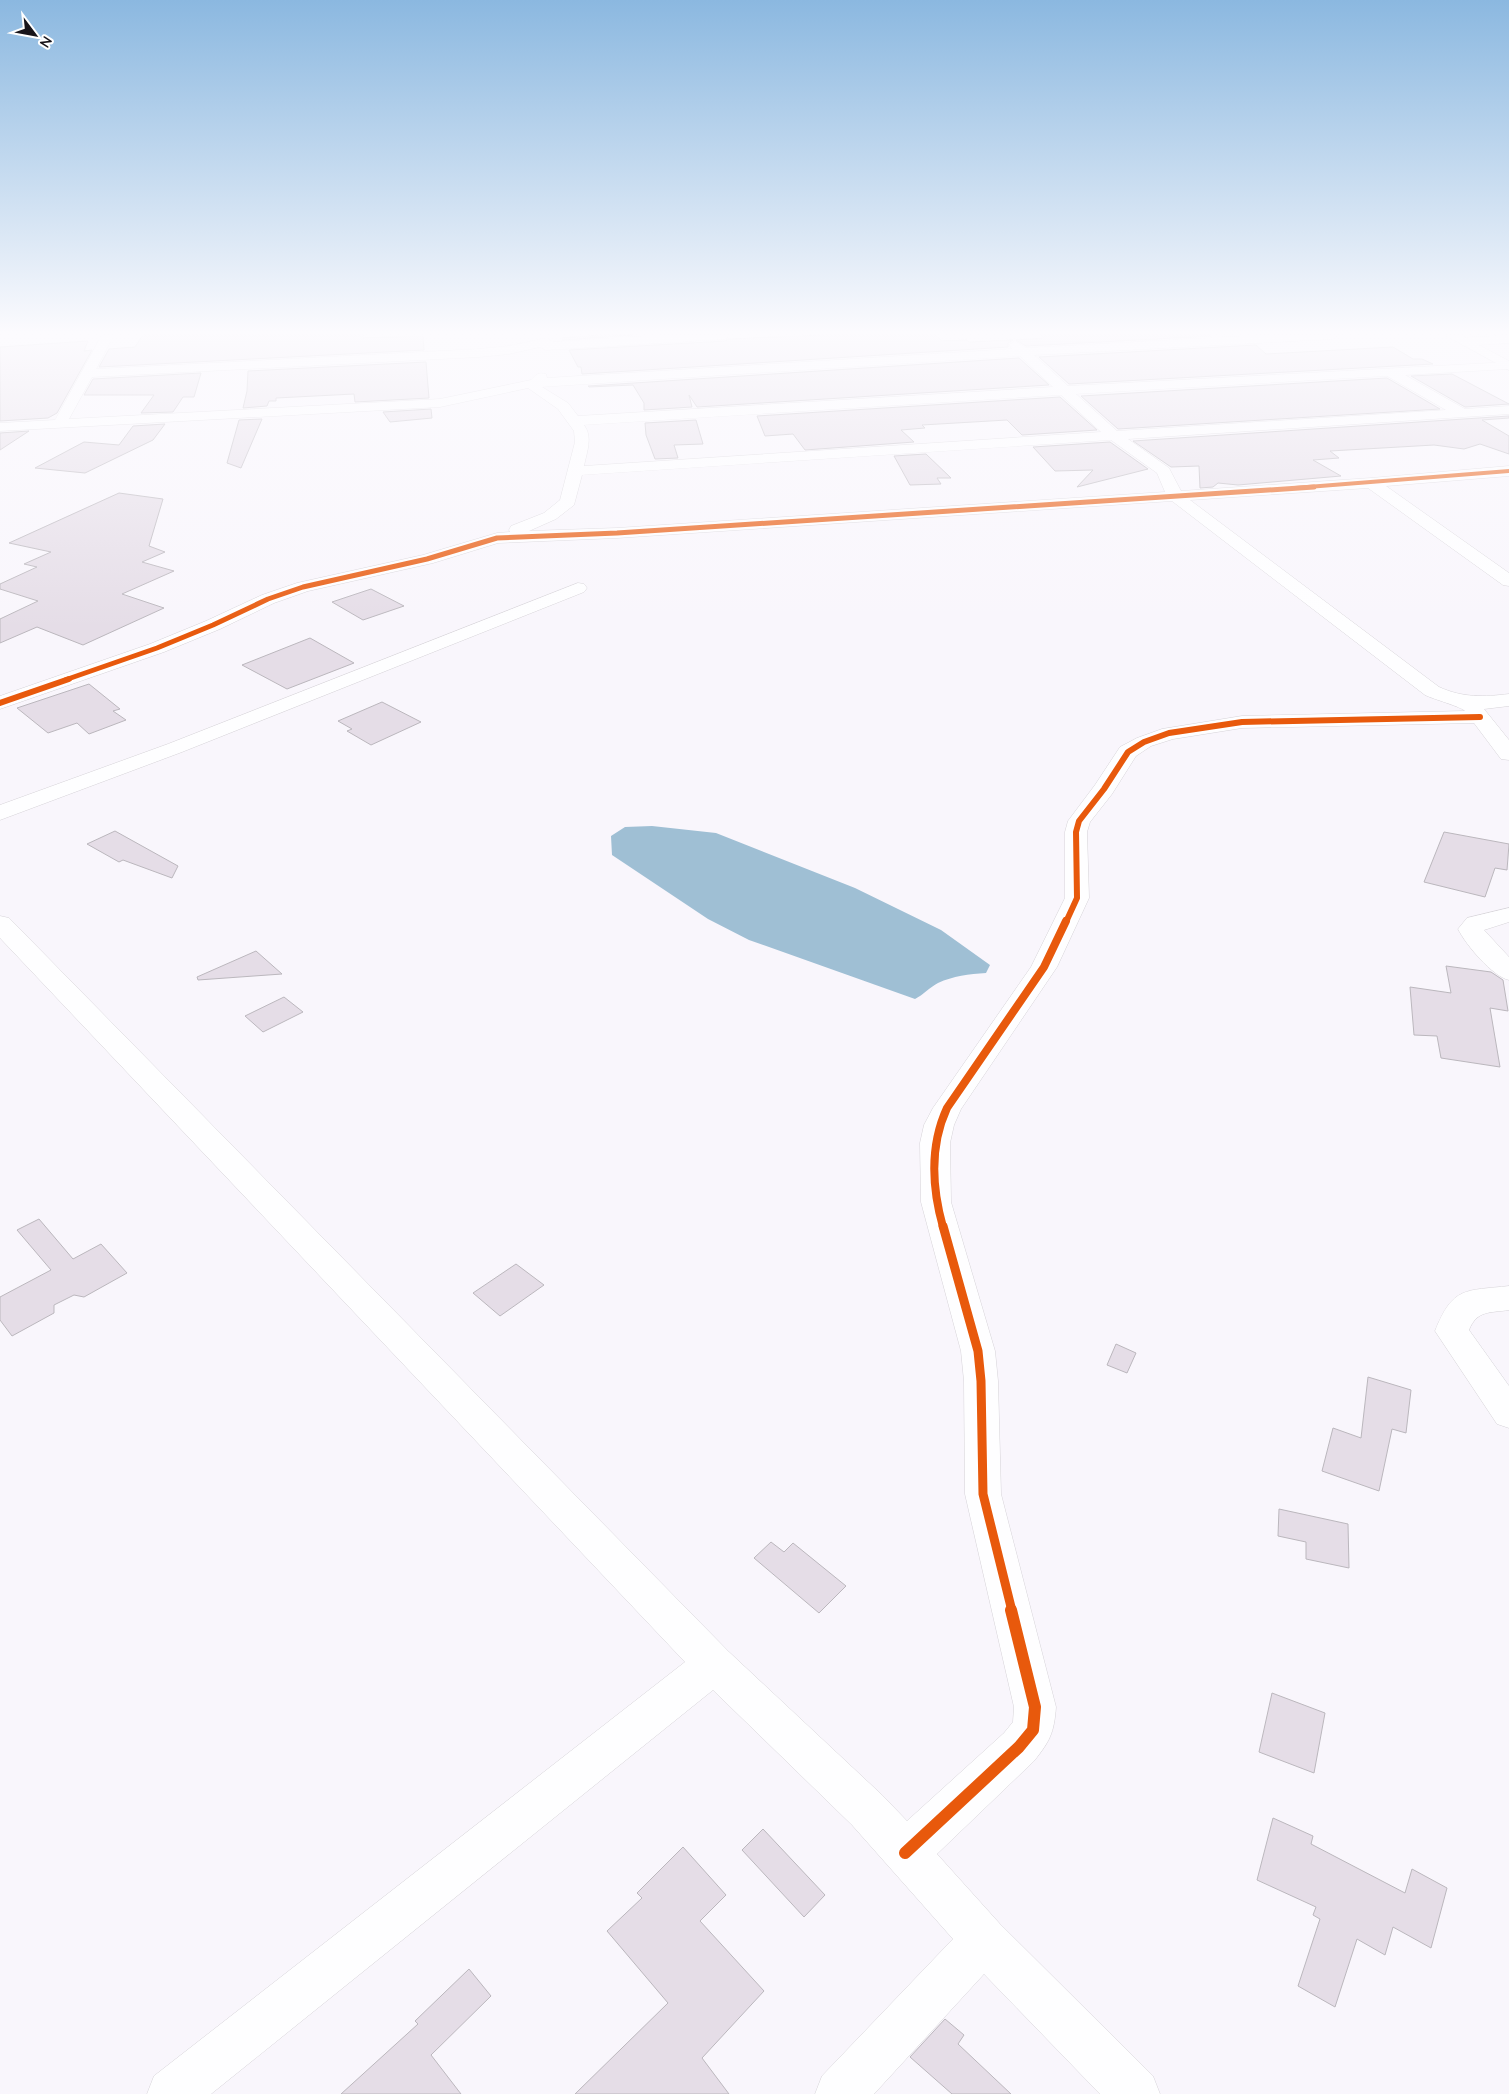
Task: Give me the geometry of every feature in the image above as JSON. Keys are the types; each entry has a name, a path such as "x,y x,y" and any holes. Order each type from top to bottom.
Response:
{"street":[{"path":"0,703 172,642 285,592 428,559 497,538 550,516 564,507 571,497 574,471 582,436 580,433"},
{"path":"1110,433 1164,471 1175,496 1432,691 1475,711 1509,754"},
{"path":"574,471 1164,433"},
{"path":"497,538 616,533 1175,496 1371,483 1509,471"},
{"path":"1371,483 1509,581"},
{"path":"0,813 175,748 578,588"},
{"path":"905,1853 1020,1747 1033,1730 1035,1707 983,1494 981,1381 978,1351 936,1202 935,1143 939,1126 947,1108 1044,968 1077,898 1076,832 1079,821 1104,789 1128,752 1144,742 1169,733 1242,722 1347,721 1475,711 1509,700"},
{"path":"1509,914 1476,923 1471,929 1475,937 1509,972"},
{"path":"0,923 714,1664 866,1810 984,1940 1134,2094"},
{"path":"1509,1298 1471,1303 1459,1312 1452,1331 1509,1414"},
{"path":"172,2094 714,1664"},
{"path":"840,2094 984,1940"}],"water":[{"path":"652,826 716,833 855,888 941,930 990,965 986,973 961,976 944,981 915,999 749,940 708,919 612,855 611,836 625,827"}],"building":[{"path":"0,433 4,433 26,433 0,450"},
{"path":"128,433 158,433 153,440 85,473 35,468 84,442 119,445"},
{"path":"235,433 256,433 241,468 227,463"},
{"path":"646,433 700,433 703,444 674,445 678,458 655,459"},
{"path":"764,433 904,433 914,442 805,450 793,434 765,436"},
{"path":"1020,433 1056,433 1022,435"},
{"path":"1258,433 1503,433 1509,436 1509,454 1480,444 1464,449 1434,445 1330,451 1339,458 1313,460 1341,476 1238,485 1218,483 1213,487 1200,488 1199,466 1171,467 1133,441"},
{"path":"1110,442 1148,469 1077,487 1093,470 1055,471 1033,447"},
{"path":"926,454 951,478 937,478 941,484 910,485 894,456"},
{"path":"119,493 163,499 149,546 165,552 142,562 174,571 122,594 164,608 83,645 37,627 0,643 0,619 38,601 0,589 0,584 37,567 24,564 51,552 9,543"},
{"path":"371,589 404,606 363,620 332,602"},
{"path":"310,638 354,663 287,689 242,665"},
{"path":"89,684 120,709 113,711 126,720 89,734 77,723 48,733 17,708"},
{"path":"382,702 421,722 371,745 347,731 352,729 338,721"},
{"path":"115,831 178,866 172,878 123,860 119,862 87,844"},
{"path":"1444,832 1509,844 1507,870 1495,868 1485,897 1424,882"},
{"path":"256,951 282,974 198,980 197,977"},
{"path":"1446,966 1491,972 1503,980 1508,1011 1490,1008 1500,1067 1441,1058 1437,1036 1414,1035 1410,987 1451,993"},
{"path":"284,997 303,1012 263,1032 245,1016"},
{"path":"39,1219 73,1259 101,1244 127,1273 84,1297 74,1295 54,1305 54,1313 12,1336 0,1320 0,1297 51,1270 17,1230"},
{"path":"516,1264 544,1285 500,1316 473,1293"},
{"path":"1116,1344 1136,1353 1127,1373 1107,1365"},
{"path":"1368,1377 1411,1390 1406,1433 1392,1429 1379,1491 1322,1471 1333,1428 1361,1438"},
{"path":"1279,1509 1348,1524 1349,1568 1306,1559 1306,1542 1278,1536"},
{"path":"771,1542 784,1552 793,1543 846,1586 819,1613 754,1558"},
{"path":"1272,1693 1325,1713 1314,1773 1259,1752"},
{"path":"1273,1818 1313,1836 1311,1844 1405,1893 1412,1869 1447,1888 1431,1948 1393,1927 1385,1955 1357,1939 1335,2007 1298,1986 1320,1919 1313,1915 1316,1907 1257,1880"},
{"path":"763,1829 825,1895 804,1917 742,1850"},
{"path":"683,1847 726,1895 700,1921 764,1991 702,2058 729,2094 575,2094 668,2003 607,1931 642,1898 637,1893"},
{"path":"469,1969 491,1996 431,2055 461,2094 341,2094 418,2024 415,2021"},
{"path":"945,2019 964,2035 958,2044 1011,2094 952,2094 910,2057"}],"cycle path":[{"path":"0,703 157,648 213,625 268,599 303,587 427,559 497,538 617,533 1371,483 1509,471"},
{"path":"905,1853 1019,1747 1033,1730 1035,1707 983,1494 981,1381 978,1351 936,1202 935,1143 939,1125 947,1108 1044,967 1077,898 1076,832 1079,821 1104,789 1128,752 1144,742 1169,733 1242,722 1480,717"}]}
